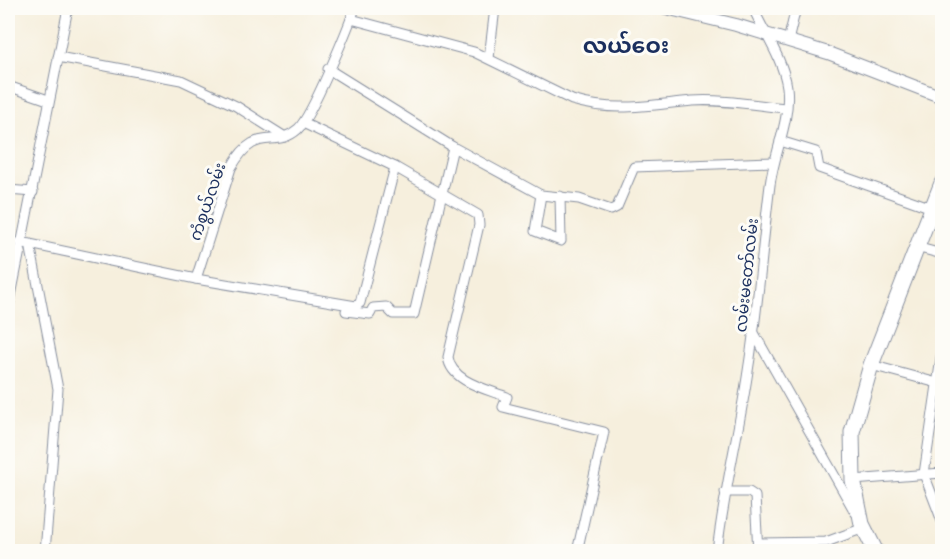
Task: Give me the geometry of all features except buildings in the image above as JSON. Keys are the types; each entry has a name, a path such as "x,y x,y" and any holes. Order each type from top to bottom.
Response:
{"main road":[{"path":"876,552 863,526 853,480 852,432 871,365 916,247 942,187"}],"street":[{"path":"8,311 10,284 25,243 48,99 68,8"},
{"path":"58,57 181,80 236,106 285,138 303,123 355,8"},
{"path":"489,58 495,8"},
{"path":"666,8 788,41 942,97"},
{"name":"လမ်းမတော်လမ်း","path":"717,552 725,492 754,333 773,162 780,141 787,90 784,74 753,8"},
{"path":"788,41 796,8"},
{"path":"351,19 453,45 489,58 572,100 596,106 621,109 693,101 785,108"},
{"path":"328,69 453,147 541,195 579,198 611,210 617,207 634,167 773,162"},
{"path":"8,86 48,99"},
{"path":"303,123 395,167 472,211 479,220 448,357 454,372 461,378 507,397 503,407 604,432 577,552"},
{"name":"ကံစွယ်လမ်း","path":"196,279 231,168 240,152 261,139 285,138"},
{"path":"780,141 816,152 819,168 932,208"},
{"path":"322,307 370,314 373,308 386,307 393,314 414,314 453,147"},
{"path":"25,243 196,279 359,305 395,167"},
{"path":"8,190 33,192"},
{"path":"541,195 535,231 561,240 560,196"},
{"path":"25,243 58,389 45,552"},
{"path":"916,247 942,254"},
{"path":"725,492 754,493 759,547 826,542 863,526 754,333"},
{"path":"942,351 940,384 924,474 942,521"},
{"path":"871,365 940,384"},
{"path":"853,480 942,473"}],"district":[{"name":"လယ်ဝေး","path":"626,43"}]}
